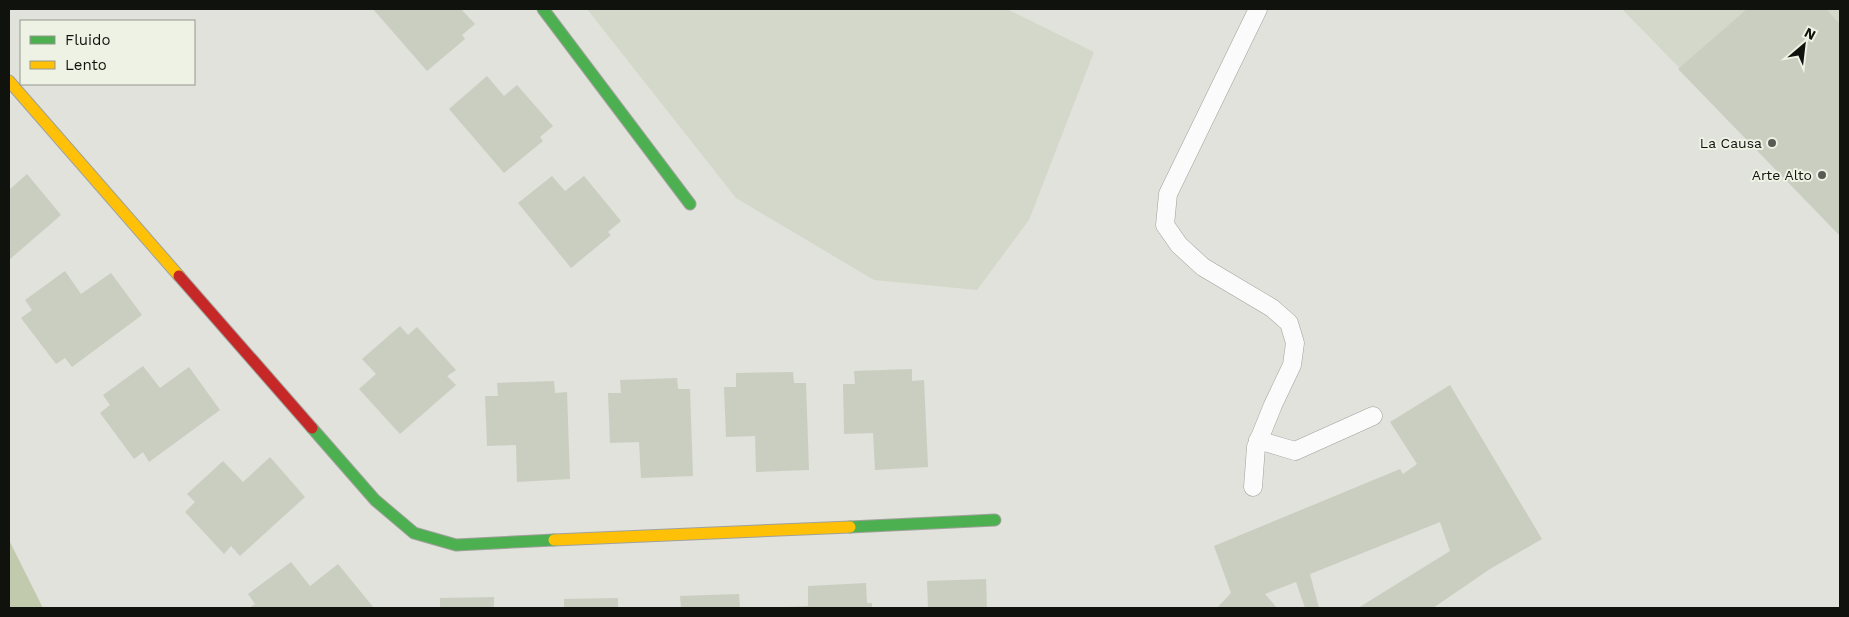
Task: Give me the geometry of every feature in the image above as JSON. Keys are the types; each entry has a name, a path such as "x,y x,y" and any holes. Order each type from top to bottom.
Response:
{"street":[{"path":"543,9 690,204"},
{"path":"9,81 375,500 414,533 456,545 995,520"}],"lane":[{"path":"1253,487 1258,440 1292,365 1295,343 1289,323 1272,308 1203,267 1179,245 1164,225 1168,194 1258,9"},
{"path":"1258,440 1296,451 1373,416"}],"shaded area":[{"path":"587,9 1007,9 1094,52 1029,220 977,290 874,280 736,198"},
{"path":"1622,9 1840,9 1840,233"}],"green space":[{"path":"9,540 43,608 9,608"}],"building":[{"path":"373,9 461,9 475,24 462,35 465,39 427,71"},
{"path":"1747,9 1826,9 1840,24 1840,236 1678,69"},
{"path":"487,76 504,96 517,85 553,126 540,137 543,141 504,173 449,109"},
{"path":"27,174 61,215 9,260 9,190"},
{"path":"552,176 565,191 584,176 621,221 608,232 611,235 571,268 518,203"},
{"path":"65,271 81,294 111,273 142,315 72,367 65,358 56,364 21,318 32,310 25,300"},
{"path":"400,326 408,335 417,327 456,370 447,376 456,385 400,434 359,389 376,374 362,359"},
{"path":"143,366 160,388 189,367 220,410 149,462 143,452 134,459 100,413 110,405 103,395"},
{"path":"912,369 912,381 924,380 928,467 875,470 873,433 844,434 843,384 855,384 854,371"},
{"path":"793,372 794,383 806,383 809,470 756,472 755,436 726,437 724,387 736,387 736,373"},
{"path":"677,378 678,389 690,389 693,476 641,478 639,442 610,443 608,393 621,393 620,380"},
{"path":"554,381 555,393 567,392 570,479 517,482 516,445 487,446 485,396 498,396 497,383"},
{"path":"1450,385 1542,539 1490,569 1433,608 1358,608 1450,551 1440,522 1310,574 1319,608 1305,608 1296,582 1265,594 1277,608 1217,608 1231,593 1214,546 1400,469 1403,474 1417,464 1390,422"},
{"path":"270,457 305,497 240,556 231,546 224,554 185,512 195,502 187,494 223,461 243,482"},
{"path":"291,562 310,586 338,564 374,608 249,608 255,604 248,594"},
{"path":"986,579 987,608 928,608 927,581"},
{"path":"866,583 867,603 872,603 872,608 787,608 808,606 808,586"},
{"path":"739,594 740,608 681,608 680,596"},
{"path":"494,597 494,608 440,608 440,598"},
{"path":"618,598 618,608 564,608 564,599"}],"traffic: fast":[{"path":"543,9 690,204"},
{"path":"312,428 375,500 414,533 456,545 554,540"},
{"path":"850,527 995,520"}],"traffic: slow":[{"path":"9,81 179,276"},
{"path":"554,540 850,527"}],"traffic: jam":[{"path":"179,276 312,428"}],"place":[{"name":"La Causa","path":"1772,143"},
{"name":"Arte Alto","path":"1822,175"}]}
